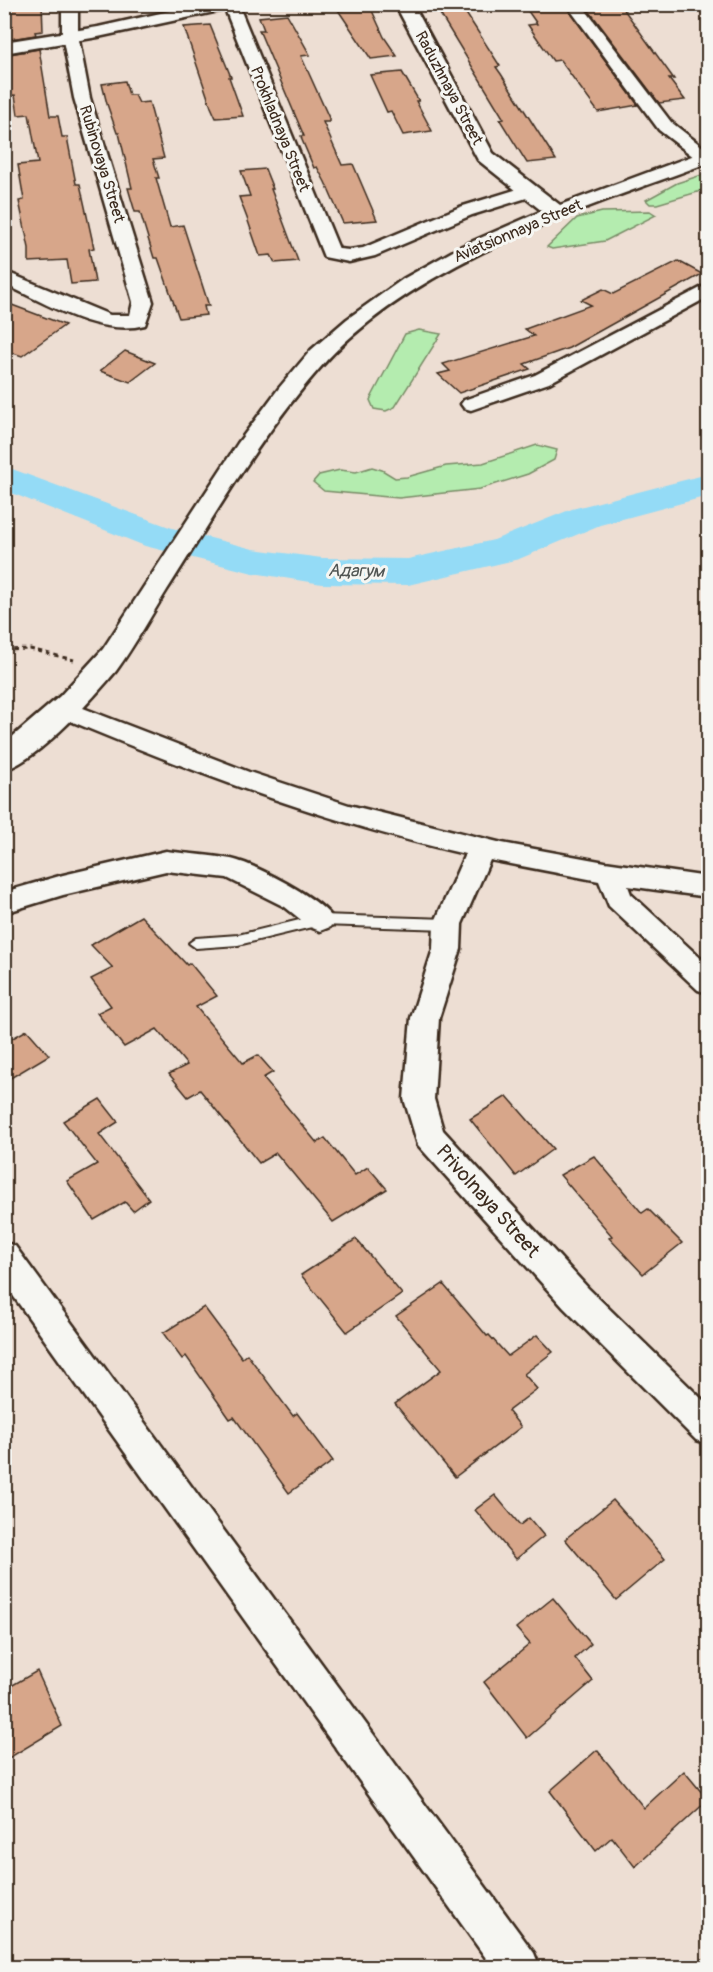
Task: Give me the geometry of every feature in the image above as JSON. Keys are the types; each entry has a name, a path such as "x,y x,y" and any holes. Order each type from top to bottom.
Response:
{"main road":[{"path":"4,48 98,32 229,4"},
{"name":"Raduzhnaya Street","path":"404,4 484,156 527,192 556,212"},
{"name":"Aviatsionnaya Street","path":"4,760 37,736 107,662 251,444 310,364 384,299 435,267 482,243 556,212 707,157"}],"street":[{"name":"Rubinovaya Street","path":"4,277 108,321 138,321 143,302 82,98 70,35 70,4"},
{"name":"Prokhladnaya Street","path":"229,4 331,253 349,256 368,252 466,211 527,192"},
{"path":"573,4 665,126 707,157"},
{"path":"471,404 542,379 708,290"},
{"path":"65,709 248,782 389,825 610,874 708,887"},
{"name":"Privolnaya Street","path":"477,846 478,857 448,924 447,949 425,1018 419,1099 429,1136 576,1298 708,1428"},
{"path":"4,903 63,885 166,861 232,869 295,900 320,921"},
{"path":"610,874 619,899 708,982"},
{"path":"4,1256 519,1968"}],"lane":[{"path":"196,943 238,940 320,921 448,924"}],"path":[{"path":"4,650 30,649 76,661"}],"green space":[{"path":"708,173 708,189 657,204 650,204 646,200 677,183"},
{"path":"650,211 656,215 605,241 552,249 547,247 577,218 602,212"},
{"path":"419,330 441,334 395,407 386,411 374,409 370,400 405,334"},
{"path":"537,445 557,450 554,460 528,474 480,489 399,498 324,491 313,482 319,475 340,470 356,472 372,467 395,478 407,477 446,466 483,463"}],"building":[{"path":"42,4 43,31 35,32 36,35 4,40 4,5"},
{"path":"340,4 369,4 384,37 397,56 371,59 338,10 343,10"},
{"path":"434,4 460,4 500,66 496,67 556,160 527,163 500,120 504,119"},
{"path":"523,4 564,4 638,105 598,112 560,60 553,61 528,25 537,24"},
{"path":"584,4 620,4 674,79 669,79 685,100 659,103"},
{"path":"287,14 310,55 301,56 329,118 329,122 323,122 342,165 353,164 377,220 343,223 325,182 317,167 314,168 302,140 301,136 304,136 259,30 264,30 259,17"},
{"path":"210,25 231,77 229,77 243,116 216,118 211,107 184,27"},
{"path":"39,49 50,116 58,116 62,137 67,137 76,184 80,184 94,248 89,249 95,282 71,284 67,260 29,262 29,248 19,201 24,200 18,165 38,163 29,114 18,115 15,95 4,96 4,55"},
{"path":"402,72 419,101 416,101 432,131 403,135 391,111 387,112 370,75"},
{"path":"125,81 129,95 135,95 139,103 149,102 164,158 153,159 159,178 156,178 170,227 183,225 209,306 204,306 206,315 179,318 158,258 154,258 140,212 135,212 128,188 132,188 119,133 117,133 102,84"},
{"path":"265,169 298,261 275,263 271,255 260,256 239,197 250,196 241,171"},
{"path":"678,261 702,274 569,348 524,364 530,369 459,393 438,374 450,371 443,364 534,336 525,329 591,305 581,300 603,289 613,294"},
{"path":"4,302 65,325 22,356 4,350"},
{"path":"125,351 155,363 130,382 100,371"},
{"path":"141,916 187,965 190,963 217,996 196,1007 243,1063 258,1055 273,1072 263,1078 317,1143 325,1138 355,1175 368,1167 387,1189 333,1222 276,1153 259,1163 200,1090 188,1097 169,1074 187,1065 157,1029 124,1047 97,1013 111,1006 91,979 113,968 91,945"},
{"path":"27,1030 49,1055 4,1082 4,1043"},
{"path":"507,1096 553,1149 516,1176 470,1119"},
{"path":"100,1099 118,1122 99,1134 149,1199 133,1211 125,1202 94,1220 67,1181 97,1164 63,1121"},
{"path":"594,1156 642,1213 648,1209 682,1243 643,1274 609,1238 612,1236 560,1175"},
{"path":"356,1239 402,1294 347,1332 301,1275"},
{"path":"443,1284 487,1336 489,1335 508,1356 537,1335 553,1352 524,1374 537,1389 508,1411 521,1427 455,1477 395,1404 441,1370 396,1316"},
{"path":"204,1307 242,1358 247,1354 293,1416 297,1413 333,1461 289,1493 234,1417 230,1419 186,1356 182,1359 163,1333"},
{"path":"495,1495 520,1525 529,1518 544,1536 516,1559 475,1510"},
{"path":"613,1500 665,1559 616,1600 565,1539"},
{"path":"553,1598 591,1644 575,1658 593,1681 527,1738 484,1682 530,1644 516,1628"},
{"path":"37,1671 62,1726 4,1761 4,1690"},
{"path":"597,1750 644,1808 684,1771 708,1800 635,1867 612,1837 596,1851 550,1791"}],"waterway":[{"name":"Адагум","path":"4,477 159,537 253,561 322,571 408,572 505,550 586,517 708,485"}]}
